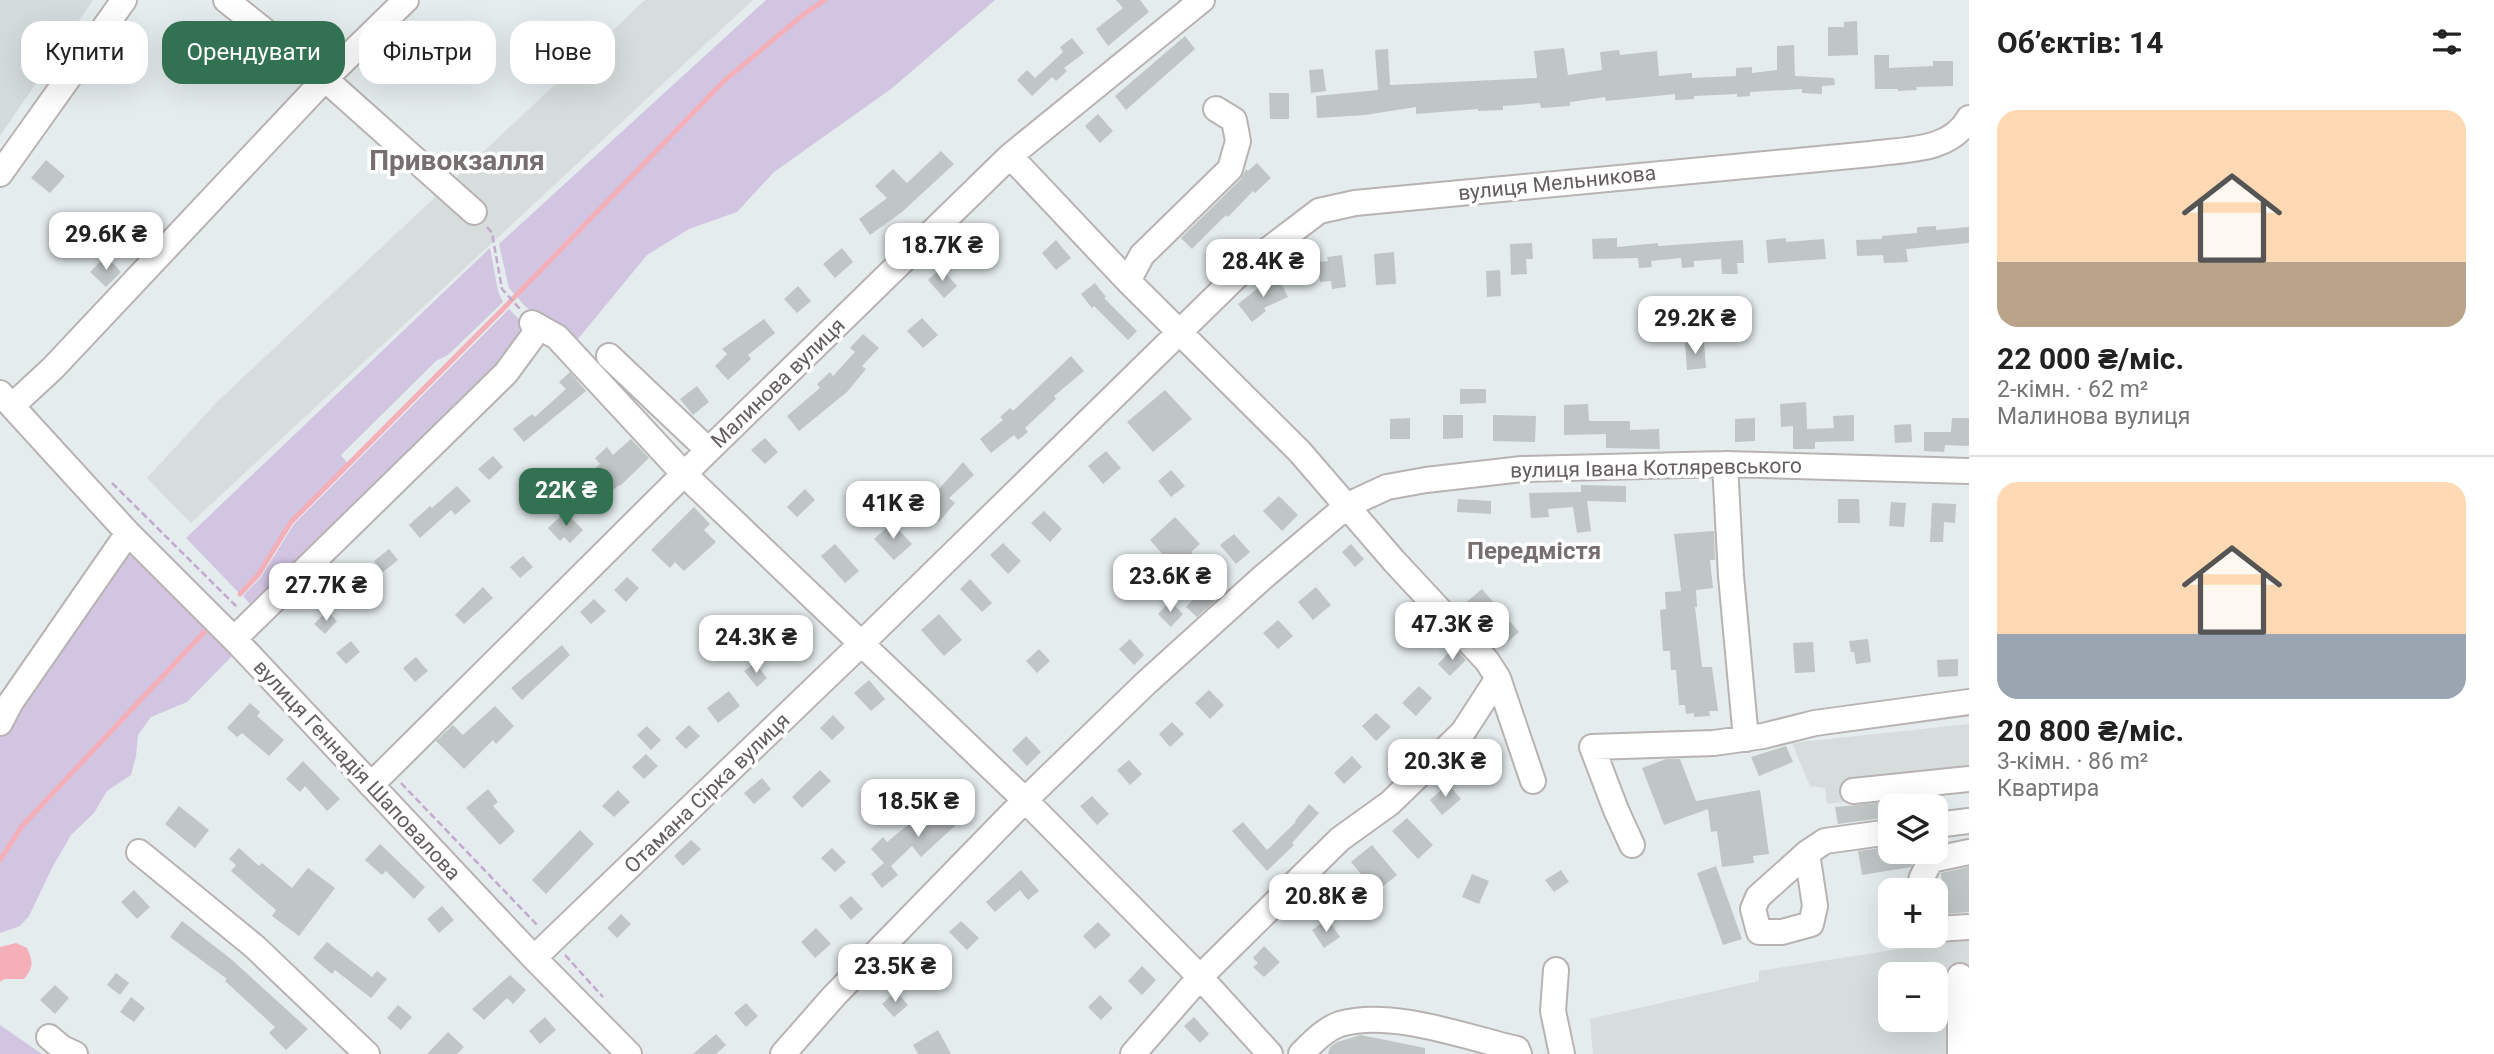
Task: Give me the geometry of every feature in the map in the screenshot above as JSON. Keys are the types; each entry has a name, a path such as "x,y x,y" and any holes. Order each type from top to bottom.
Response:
{"street":[{"path":"0,174 124,0"},
{"path":"226,0 252,21"},
{"path":"345,59 406,0"},
{"name":"Малинова вулиця","path":"379,777 1010,156 1202,0"},
{"path":"6,400 53,368 320,84"},
{"path":"331,84 474,212"},
{"path":"1128,281 1142,256 1230,169 1238,141 1234,120 1216,109"},
{"name":"вулиця Мельникова","path":"1179,332 1248,265 1319,211 1355,203 1942,144 1962,130 1969,118"},
{"path":"1010,156 1128,281 1248,398 1487,661 1498,678 1533,781"},
{"path":"240,629 506,373 536,326 557,337 684,474 1025,800 1200,977 1270,1054"},
{"name":"Отамана Сірка вулиця","path":"534,958 861,644 1179,332"},
{"path":"609,356 709,450"},
{"name":"вулиця Геннадія Шаповалова","path":"6,400 128,533 197,602 240,629 379,777 534,958 629,1054"},
{"name":"вулиця Івана Котляревського","path":"783,1054 834,996 1025,800 1146,683 1348,505 1387,487 1508,470 1640,464 1725,464 1969,471"},
{"path":"1725,464 1731,576 1746,738"},
{"path":"0,723 11,702 128,533"},
{"path":"1133,1054 1200,977 1340,839 1390,803 1463,732 1498,678"},
{"path":"1632,845 1592,747 1714,743 1815,723 1969,702"},
{"path":"1853,791 1969,779"},
{"path":"1948,824 1969,821"},
{"path":"1807,853 1825,841 1878,834"},
{"path":"139,852 255,947 367,1054"},
{"path":"1922,878 1931,860 1969,852"},
{"path":"1948,928 1969,927"},
{"path":"1556,970 1553,1012 1562,1054"},
{"path":"1960,976 1960,1054"},
{"path":"1301,1054 1315,1040 1339,1025 1390,1019 1517,1049 1519,1054"},
{"path":"49,1037 75,1054"}],"path":[{"path":"474,212 492,233 502,289 515,304"},
{"path":"226,595 240,629"},
{"path":"379,777 552,940 608,1002"}],"shaded area":[{"path":"0,0 93,0 79,21 21,21 21,84 36,84 0,136"},
{"path":"645,0 753,0 191,523 147,478 217,402 556,84 615,84 615,28"},
{"path":"766,0 995,0 891,89 774,172 737,212 689,229 647,255 573,345 525,306 509,288 499,244"},
{"path":"490,248 498,291 503,302 448,355 436,361 341,455 348,464 291,522 258,575 240,594 186,538"},
{"path":"509,309 530,330 506,364 254,609 243,596 261,577 294,524"},
{"path":"124,553 136,558 232,656 187,702 151,717 138,735 131,775 107,791 94,813 71,835 29,916 20,926 0,933 0,735"},
{"path":"1969,724 1969,787 1911,794 1878,794 1878,798 1827,804 1825,788 1810,786 1792,743"},
{"path":"1969,938 1969,1054 1593,1054 1590,1019 1759,981 1759,971 1905,948 1948,948 1948,941"},
{"path":"16,943 27,948 31,961 30,971 24,979 4,979 0,982 0,947"},
{"path":"0,1025 42,1054 0,1054"}],"building":[{"path":"1116,0 1140,0 1149,12 1108,46 1096,29 1123,8"},
{"path":"1857,21 1858,55 1828,56 1828,27 1844,27 1844,22"},
{"path":"1185,36 1195,49 1126,110 1115,96"},
{"path":"1072,38 1084,53 1064,68 1067,71 1056,81 1052,77 1032,96 1017,80 1027,70 1035,78 1063,52 1060,47"},
{"path":"1794,45 1795,76 1834,78 1835,85 1822,86 1822,94 1802,93 1802,89 1750,92 1750,96 1694,96 1694,99 1675,100 1675,94 1606,101 1605,97 1570,102 1570,106 1541,108 1540,103 1503,106 1503,110 1478,109 1416,114 1416,107 1365,115 1317,118 1316,96 1378,90 1375,50 1388,49 1390,85 1537,78 1534,51 1564,48 1568,75 1602,70 1600,52 1619,50 1620,55 1657,51 1659,76 1692,73 1692,78 1736,76 1736,68 1752,67 1752,73 1777,70 1777,46"},
{"path":"1874,55 1889,55 1889,68 1933,66 1933,61 1953,61 1953,86 1916,87 1917,90 1898,91 1875,89"},
{"path":"1323,69 1326,91 1311,93 1309,70"},
{"path":"1269,93 1289,93 1289,119 1270,119"},
{"path":"1098,114 1113,131 1100,143 1085,126"},
{"path":"941,151 954,164 902,212 870,235 859,219 887,198 875,186 893,169 907,183"},
{"path":"46,160 65,176 50,193 31,178"},
{"path":"1257,163 1271,178 1255,193 1253,191 1228,217 1226,215 1192,249 1181,238 1240,180 1246,169 1248,171"},
{"path":"1936,226 1936,230 1969,227 1969,243 1906,249 1908,262 1884,263 1883,255 1857,256 1856,240 1917,233 1917,227"},
{"path":"977,231 987,243 967,259 957,246"},
{"path":"1617,238 1617,247 1743,240 1744,263 1737,263 1738,274 1722,274 1721,259 1694,261 1694,267 1682,268 1681,258 1651,261 1652,267 1639,268 1638,258 1593,259 1592,239"},
{"path":"1786,238 1786,242 1824,239 1826,259 1768,263 1766,240"},
{"path":"1056,240 1071,258 1056,270 1042,253"},
{"path":"1532,243 1533,259 1526,259 1527,274 1511,275 1510,244"},
{"path":"842,248 853,262 835,278 823,264"},
{"path":"1394,252 1396,284 1376,285 1374,254"},
{"path":"1342,255 1346,287 1332,289 1331,281 1320,282 1317,262 1328,261 1327,257"},
{"path":"106,256 121,272 106,287 90,272"},
{"path":"941,268 957,286 944,298 928,280"},
{"path":"1500,270 1501,296 1487,297 1486,271"},
{"path":"1278,277 1288,297 1264,308 1266,311 1252,322 1238,304 1263,284"},
{"path":"1095,283 1106,297 1104,298 1137,331 1128,340 1094,306 1092,308 1081,294"},
{"path":"798,286 811,301 797,313 784,299"},
{"path":"922,318 938,335 923,348 907,331"},
{"path":"764,319 775,333 748,355 751,359 728,380 715,366 727,354 722,349"},
{"path":"863,334 879,348 862,366 866,369 847,392 799,431 787,416 820,388 817,384 830,372 833,376 855,352 850,348"},
{"path":"1704,342 1706,368 1687,370 1685,343"},
{"path":"1071,356 1084,371 1054,396 1056,399 1025,428 1028,432 1018,440 1014,435 991,453 980,439 1003,420 1000,417 1010,408 1013,411"},
{"path":"570,372 586,391 524,442 513,429 532,414 535,417 566,389 559,382"},
{"path":"697,386 709,402 693,415 680,399"},
{"path":"1460,389 1486,389 1486,403 1460,404"},
{"path":"1165,390 1192,419 1153,452 1127,422"},
{"path":"1806,402 1807,429 1834,428 1833,416 1854,415 1854,441 1815,442 1815,449 1793,449 1793,426 1781,427 1780,404"},
{"path":"1588,404 1589,421 1630,421 1630,430 1659,429 1660,449 1606,448 1606,434 1564,435 1564,405"},
{"path":"1443,415 1463,415 1463,438 1443,439"},
{"path":"1493,415 1536,416 1535,442 1493,441"},
{"path":"1410,418 1410,439 1390,439 1390,419"},
{"path":"1755,418 1755,441 1735,442 1735,419"},
{"path":"1952,418 1969,418 1969,446 1945,445 1944,452 1924,451 1924,432 1951,432"},
{"path":"1911,424 1912,442 1895,443 1894,425"},
{"path":"765,438 778,452 765,464 751,450"},
{"path":"631,439 649,458 620,486 596,503 592,498 585,503 572,487 600,464 595,458 607,447 613,455"},
{"path":"1106,451 1121,468 1103,484 1088,466"},
{"path":"493,456 503,467 489,480 478,469"},
{"path":"963,462 974,475 949,498 955,503 939,522 923,507"},
{"path":"1171,470 1185,486 1171,497 1158,481"},
{"path":"1581,485 1626,486 1626,502 1587,501 1591,531 1577,533 1573,507 1548,509 1549,517 1531,518 1529,493 1581,492"},
{"path":"457,486 471,501 455,515 451,510 420,538 409,525"},
{"path":"805,489 815,500 797,517 787,507"},
{"path":"1279,496 1298,515 1282,531 1263,511"},
{"path":"1458,499 1491,501 1491,514 1457,512"},
{"path":"1838,499 1859,499 1860,523 1838,523"},
{"path":"1891,502 1906,503 1904,527 1889,526"},
{"path":"1932,503 1956,504 1955,523 1944,522 1943,542 1930,542"},
{"path":"694,507 710,524 704,530 716,542 684,571 675,562 670,568 651,550"},
{"path":"1044,511 1062,529 1050,542 1031,523"},
{"path":"565,512 583,530 570,543 564,537 560,541 548,528"},
{"path":"1175,517 1200,544 1191,552 1227,590 1197,617 1186,607 1198,594 1150,540"},
{"path":"892,523 912,544 894,560 874,539"},
{"path":"1714,531 1715,560 1710,560 1713,588 1696,590 1695,607 1702,667 1712,667 1718,711 1709,711 1710,716 1694,717 1694,713 1686,714 1685,705 1679,705 1676,670 1671,670 1670,651 1663,651 1660,610 1666,609 1665,592 1681,591 1674,534"},
{"path":"1234,534 1250,552 1236,564 1220,545"},
{"path":"1003,543 1021,561 1008,574 990,555"},
{"path":"835,544 859,571 845,583 821,556"},
{"path":"1351,544 1364,559 1355,567 1342,552"},
{"path":"389,549 398,560 383,572 374,561"},
{"path":"523,556 533,567 520,578 510,567"},
{"path":"627,577 639,588 626,602 614,590"},
{"path":"970,579 992,603 982,612 960,589"},
{"path":"483,587 493,598 464,624 455,615"},
{"path":"1316,587 1331,605 1313,620 1298,602"},
{"path":"1482,589 1519,632 1502,647 1464,604"},
{"path":"594,599 606,611 591,624 580,612"},
{"path":"1170,601 1183,614 1171,627 1158,614"},
{"path":"327,611 337,621 325,634 314,624"},
{"path":"939,614 962,640 944,656 921,630"},
{"path":"801,615 813,629 802,638 791,624"},
{"path":"1278,620 1293,636 1278,649 1263,633"},
{"path":"1130,639 1144,655 1134,665 1119,649"},
{"path":"1868,639 1871,662 1856,664 1849,641"},
{"path":"351,641 360,652 346,664 336,653"},
{"path":"1813,642 1815,672 1795,673 1793,643"},
{"path":"562,645 570,655 522,700 511,688"},
{"path":"1454,647 1466,660 1450,676 1438,664"},
{"path":"1039,649 1050,661 1037,673 1026,661"},
{"path":"416,657 428,671 415,682 403,668"},
{"path":"1958,659 1958,676 1938,677 1937,660"},
{"path":"755,663 767,678 757,687 744,671"},
{"path":"869,680 885,699 871,711 854,693"},
{"path":"1419,686 1432,698 1416,716 1402,703"},
{"path":"1209,690 1224,705 1210,719 1195,703"},
{"path":"729,691 740,706 718,723 707,708"},
{"path":"250,703 260,712 257,716 284,740 269,756 242,733 237,737 227,728"},
{"path":"495,706 514,726 496,744 493,740 464,769 436,741 453,725 463,735"},
{"path":"1376,713 1391,727 1376,741 1362,726"},
{"path":"833,715 845,728 832,740 820,728"},
{"path":"1172,722 1184,734 1170,747 1159,734"},
{"path":"689,725 700,736 686,749 675,738"},
{"path":"647,726 661,740 651,750 637,735"},
{"path":"1026,736 1041,752 1027,766 1012,750"},
{"path":"1786,746 1793,762 1759,776 1751,757"},
{"path":"1487,749 1500,766 1485,777 1473,760"},
{"path":"646,754 658,766 644,779 632,767"},
{"path":"1352,756 1362,767 1344,784 1334,773"},
{"path":"1666,759 1680,759 1696,801 1760,790 1769,854 1753,856 1754,863 1722,867 1717,831 1711,832 1708,809 1664,825 1642,768"},
{"path":"1129,760 1142,774 1130,785 1117,770"},
{"path":"303,761 340,799 327,811 305,786 300,792 286,779"},
{"path":"820,770 831,781 802,808 792,797"},
{"path":"762,778 771,789 754,804 744,793"},
{"path":"1448,784 1461,799 1442,815 1430,800"},
{"path":"488,789 498,802 493,806 515,831 500,845 466,808"},
{"path":"618,790 630,802 614,817 602,806"},
{"path":"955,793 972,810 921,857 912,846 891,866 898,875 882,888 871,874 884,863 871,849 883,837 887,842 909,824 918,834 943,812 939,808"},
{"path":"1092,796 1109,814 1097,825 1080,806"},
{"path":"1878,803 1878,819 1838,824 1835,807"},
{"path":"1309,804 1319,813 1292,843 1294,845 1267,871 1232,831 1243,822 1267,850 1296,822"},
{"path":"179,806 209,830 195,848 165,824"},
{"path":"1407,818 1433,845 1418,859 1392,831"},
{"path":"580,830 594,844 546,894 532,880"},
{"path":"691,840 701,849 683,866 674,856"},
{"path":"380,844 425,887 414,899 386,871 382,875 365,860"},
{"path":"1372,845 1397,875 1376,892 1351,862"},
{"path":"239,848 259,866 262,863 292,888 308,868 335,888 299,936 272,916 276,910 231,871 236,865 229,859"},
{"path":"832,848 846,862 835,872 821,858"},
{"path":"1878,848 1878,864 1912,864 1911,867 1862,875 1858,851"},
{"path":"1716,866 1742,939 1723,945 1697,873"},
{"path":"1969,867 1969,912 1948,914 1948,878 1941,878 1941,873"},
{"path":"1021,870 1039,891 1028,900 1020,890 995,912 986,902"},
{"path":"1561,870 1569,882 1554,892 1545,880"},
{"path":"1472,874 1489,881 1479,904 1462,897"},
{"path":"1336,887 1347,900 1331,913 1320,900"},
{"path":"134,890 150,907 137,919 121,902"},
{"path":"851,896 863,909 851,920 839,906"},
{"path":"442,906 454,920 439,933 427,919"},
{"path":"621,914 631,924 617,938 607,928"},
{"path":"1328,919 1340,937 1324,948 1312,930"},
{"path":"182,921 231,959 308,1029 286,1050 269,1033 275,1027 225,981 227,979 170,937"},
{"path":"961,921 979,938 967,950 949,932"},
{"path":"1098,922 1111,935 1095,949 1083,936"},
{"path":"816,928 831,944 815,958 801,942"},
{"path":"327,942 372,977 377,971 387,979 371,998 335,970 332,974 313,958"},
{"path":"1264,946 1280,962 1264,977 1253,967 1258,963 1253,958"},
{"path":"933,956 946,972 933,982 920,966"},
{"path":"1142,966 1156,980 1142,995 1128,981"},
{"path":"116,973 129,983 120,995 107,985"},
{"path":"510,975 526,990 513,1004 507,998 484,1020 472,1009"},
{"path":"55,985 69,998 55,1014 40,1000"},
{"path":"896,991 908,1005 894,1017 882,1004"},
{"path":"1100,995 1113,1008 1101,1020 1088,1007"},
{"path":"131,997 145,1008 134,1022 120,1012"},
{"path":"746,1003 758,1016 746,1027 734,1013"},
{"path":"398,1005 412,1017 401,1030 387,1018"},
{"path":"545,1017 556,1030 540,1044 529,1031"},
{"path":"1194,1017 1209,1034 1200,1043 1184,1026"},
{"path":"938,1030 951,1054 918,1054 913,1045"},
{"path":"448,1032 464,1047 457,1054 427,1054"},
{"path":"716,1034 726,1045 716,1054 693,1054"},
{"path":"1361,1035 1425,1048 1425,1054 1328,1054 1330,1047 1337,1042"}],"waterway":[{"path":"240,594 258,575 291,522 725,80 804,14 825,0"},
{"path":"0,860 22,826 208,628"}],"district":[{"name":"Привокзалля","path":"457,160"},
{"name":"Передмістя","path":"1534,551"}]}
